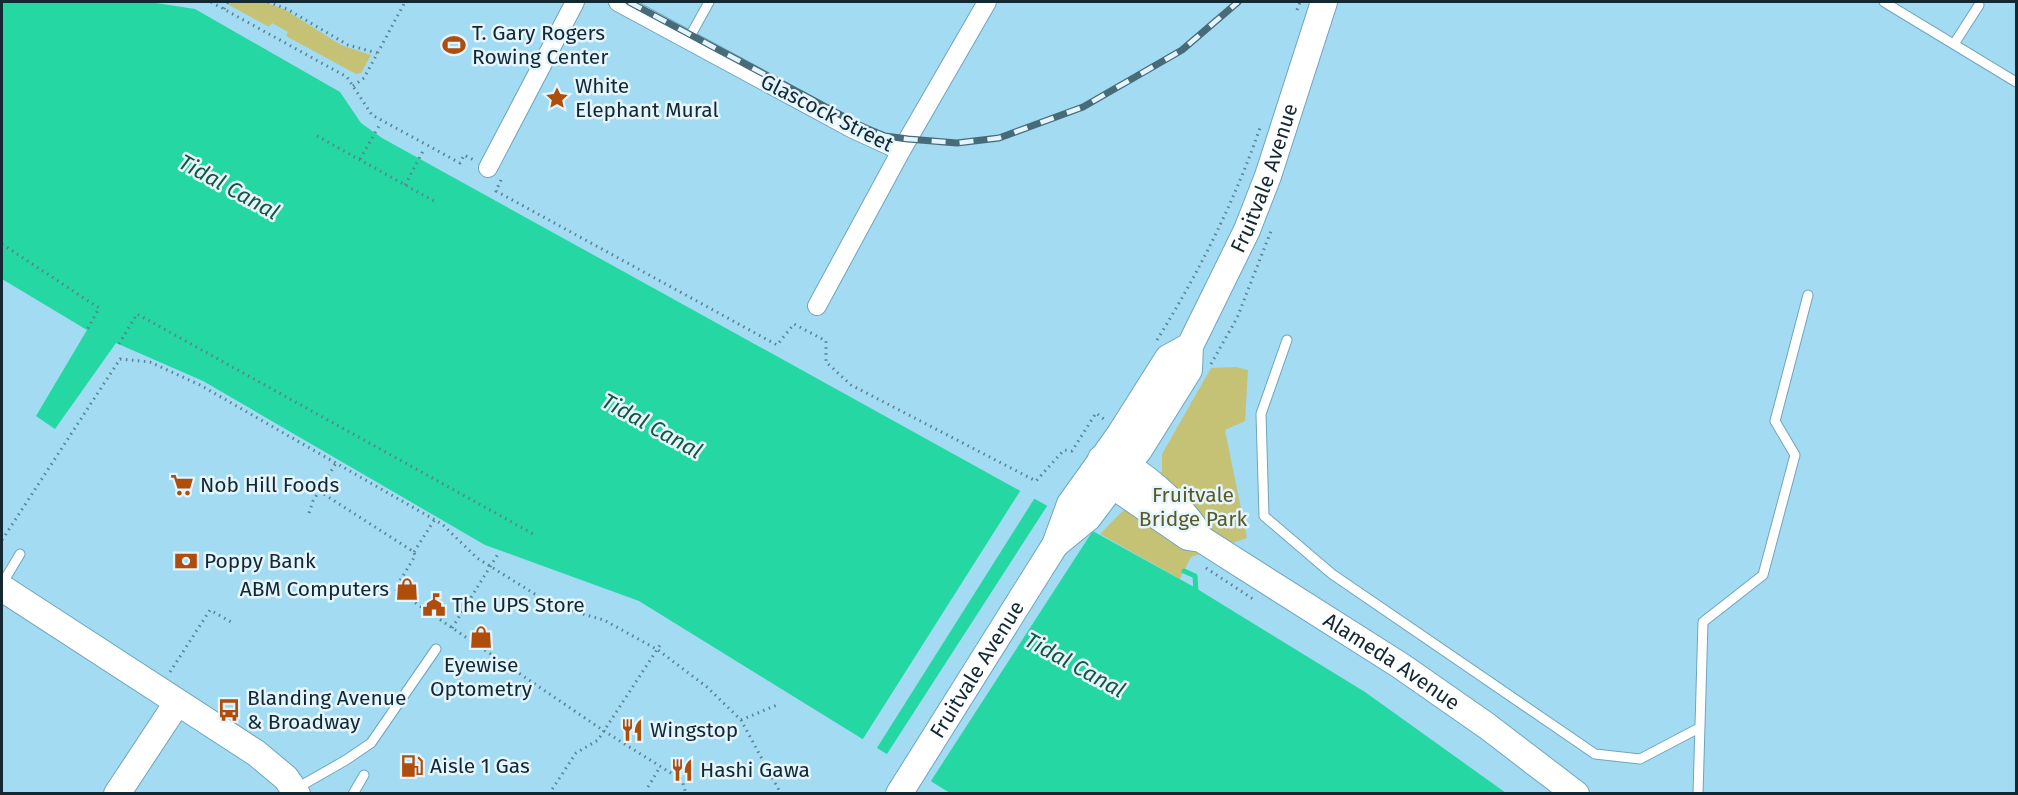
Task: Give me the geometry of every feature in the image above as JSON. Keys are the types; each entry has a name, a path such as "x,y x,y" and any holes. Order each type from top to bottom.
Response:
{"main road":[{"name":"Fruitvale Avenue","path":"1079,511 1120,475 1189,370 1190,346 1247,230 1268,176 1324,2"},
{"name":"Fruitvale Avenue","path":"899,794 1055,545 1079,511 1101,459 1168,358 1190,346"},
{"name":"Alameda Avenue","path":"1101,459 1120,475 1192,522 1201,540 1401,666 1487,726 1575,794"},
{"path":"2,586 256,753 286,778 296,791"},
{"path":"117,794 177,703"}],"street":[{"path":"492,163 575,2"},
{"name":"Glascock Street","path":"618,2 691,36"},
{"name":"Glascock Street","path":"639,2 691,36 853,129 901,151"},
{"path":"817,306 901,151 987,2"}],"lane":[{"path":"691,36 709,2"},
{"path":"1884,2 2016,82"},
{"path":"1954,44 1977,2"},
{"path":"1698,794 1703,622 1763,575 1795,455 1775,421 1808,295"},
{"path":"1287,340 1261,414 1264,516 1332,574 1595,753 1640,759 1699,728"},
{"path":"2,586 20,554"},
{"path":"296,791 371,743 436,649"},
{"path":"354,794 364,775"}],"path":[{"path":"211,2 347,77 372,115 460,163 464,155 492,163 503,176 496,191 777,345 794,324 826,341 826,362 851,385 1036,481 1064,450 1072,451 1096,413 1106,420"},
{"path":"224,9 228,2"},
{"path":"268,2 287,9 348,45 377,53"},
{"path":"353,86 364,78 405,2"},
{"path":"1296,13 1300,2"},
{"path":"1154,344 1208,251 1243,176 1263,117"},
{"path":"360,159 378,126"},
{"path":"318,136 434,201"},
{"path":"405,185 423,151"},
{"path":"2,243 99,308 87,330"},
{"path":"119,344 137,314 535,535"},
{"path":"2,540 120,359 150,362 200,385 435,519 477,558 554,606 603,620 658,650 707,687 741,720 781,794"},
{"path":"309,513 336,463"},
{"path":"319,491 414,552"},
{"path":"435,519 414,552 415,556 395,590 604,731 682,780 686,794"},
{"path":"452,628 498,554"},
{"path":"168,675 210,610 233,623"},
{"path":"549,794 576,753 598,740 662,642"},
{"path":"741,720 777,705"},
{"path":"648,787 660,766"}],"green space":[{"path":"230,2 263,2 284,9 341,45 371,55 361,73 356,74 286,36 288,32 272,23 269,27 229,5"},
{"name":"Fruitvale Bridge Park","path":"1236,367 1248,370 1245,421 1225,430 1247,538 1191,557 1180,579 1100,534 1162,471 1162,454 1211,368"}],"water":[{"name":"Tidal Canal","path":"2,2 150,2 195,9 340,92 361,123 382,138 1194,587 1365,692 1506,793 950,793 639,601 485,545 203,381 116,343 55,429 36,416 87,330 2,279"}],"pier":[{"path":"1022,488 1036,496 875,751 861,742"},
{"path":"1049,503 1094,529 929,784 885,757"}],"waterway":[{"path":"1184,571 1195,576 1196,592"}],"railway":[{"path":"629,2 865,128 885,136 957,143 999,138 1083,107 1182,50 1238,2"}],"place":[{"name":"T. Gary Rogers Rowing Center","path":"454,45"},
{"name":"White Elephant Mural","path":"557,98"},
{"name":"Nob Hill Foods","path":"182,485"},
{"name":"Poppy Bank","path":"186,561"},
{"name":"ABM Computers","path":"407,589"},
{"name":"The UPS Store","path":"434,605"},
{"name":"Eyewise Optometry","path":"481,637"},
{"name":"Blanding Avenue & Broadway","path":"229,710"},
{"name":"Wingstop","path":"632,730"},
{"name":"Aisle 1 Gas","path":"412,766"},
{"name":"Hashi Gawa","path":"682,770"}]}
